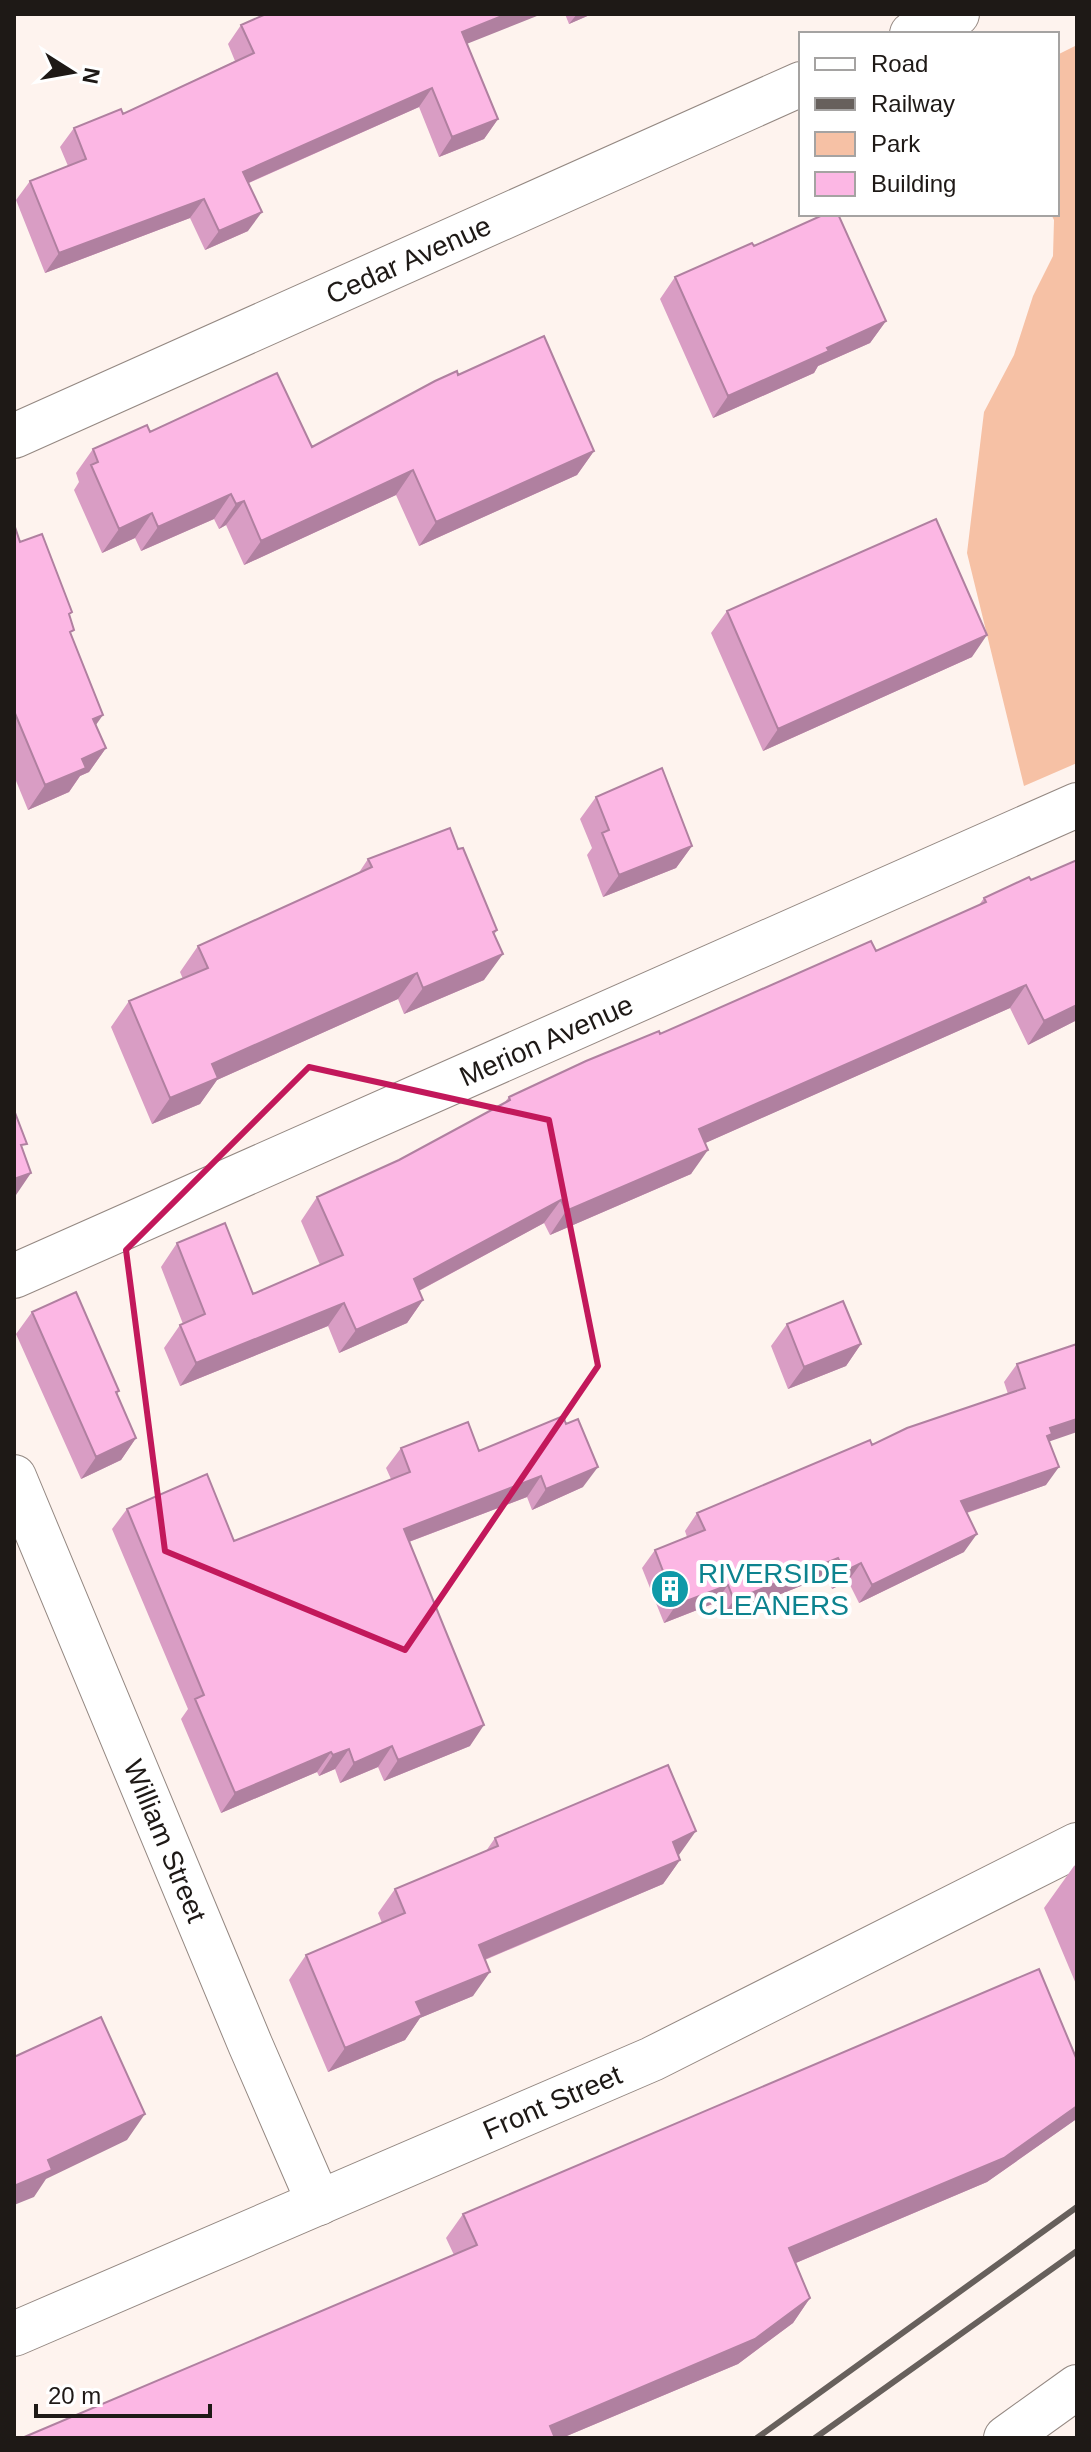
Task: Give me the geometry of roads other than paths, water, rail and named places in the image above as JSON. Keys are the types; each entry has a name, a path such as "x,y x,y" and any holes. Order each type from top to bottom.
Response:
{"street":[{"path":"916,32 957,14"},
{"name":"Cedar Avenue","path":"14,436 799,85"},
{"name":"Merion Avenue","path":"14,1276 1077,805"},
{"name":"William Street","path":"14,1477 319,2203"},
{"name":"Front Street","path":"14,2334 652,2059 1077,1845"},
{"path":"1006,2438 1077,2387"}],"railway":[{"path":"757,2438 1077,2207"},
{"path":"815,2438 1077,2251"}],"place":[{"name":"RIVERSIDE CLEANERS","path":"670,1589"}]}
